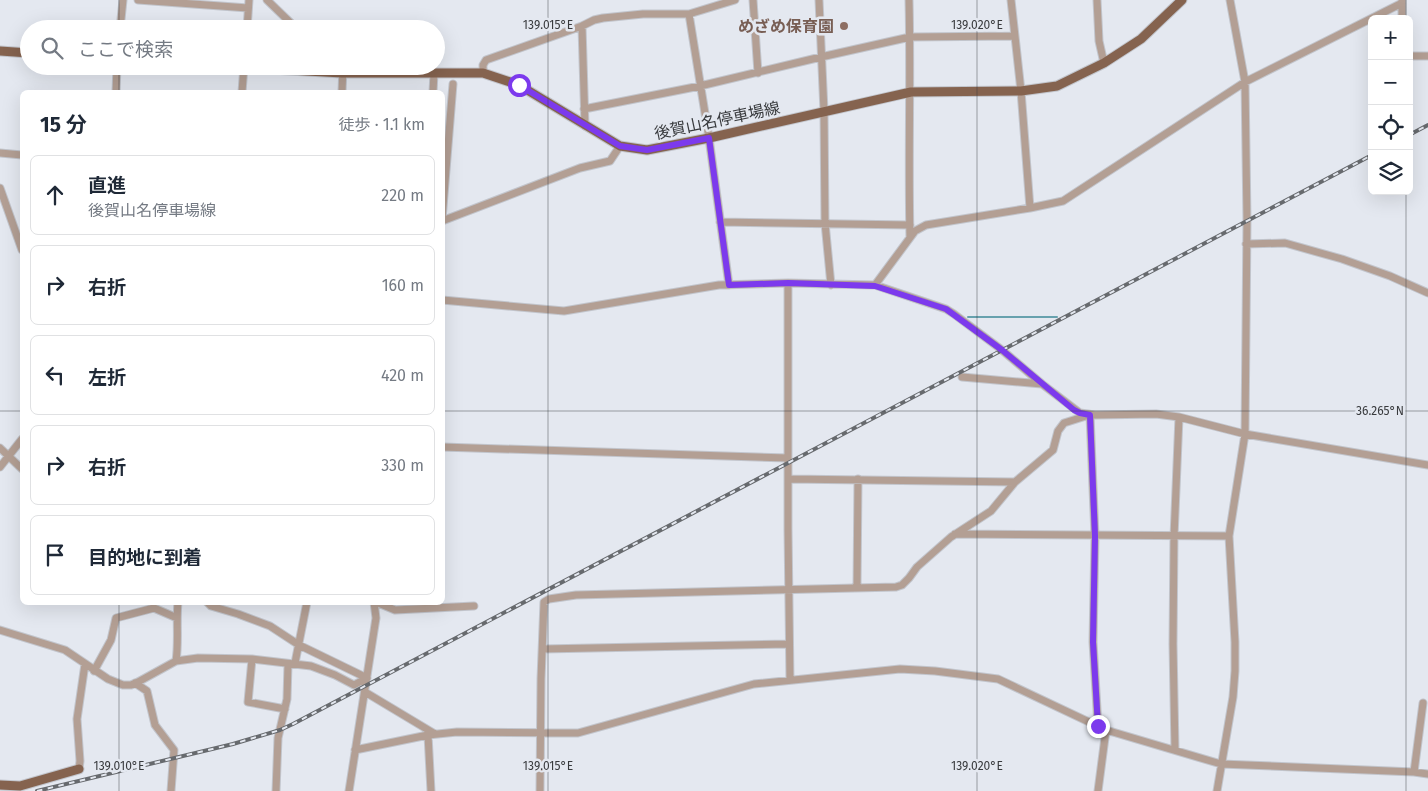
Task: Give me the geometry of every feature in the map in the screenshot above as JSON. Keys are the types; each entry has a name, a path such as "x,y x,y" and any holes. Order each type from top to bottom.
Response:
{"main road":[{"name":"後賀山名停車場線","path":"445,73 483,73 519,85 620,146 647,150 709,138 911,92 1021,91 1057,86 1104,63 1142,39 1182,0"},
{"path":"0,51 20,53"},
{"path":"0,785 20,786 79,769"}],"street":[{"path":"121,20 123,0"},
{"path":"138,0 248,8"},
{"path":"247,20 249,0"},
{"path":"267,0 288,20"},
{"path":"483,73 483,65 486,60 594,20 643,14 689,14 735,0"},
{"path":"752,0 758,73"},
{"path":"819,0 824,111 825,223 831,284"},
{"path":"909,0 911,92 908,167 910,237"},
{"path":"1010,0 1021,91 1030,208"},
{"path":"1097,0 1099,41 1104,63"},
{"path":"1216,791 1233,697 1235,642 1229,536 1245,434 1245,82 1230,0"},
{"path":"875,286 915,231 926,225 1063,201 1245,82 1402,2 1402,15"},
{"path":"689,14 709,138 729,285"},
{"path":"582,26 585,126"},
{"path":"584,108 700,86 910,37 1014,36"},
{"path":"1413,56 1428,56"},
{"path":"116,90 117,75"},
{"path":"242,90 243,75"},
{"path":"342,90 343,75"},
{"path":"433,90 434,75"},
{"path":"445,156 453,84"},
{"path":"445,219 580,168 610,161 620,146"},
{"path":"0,153 20,155"},
{"path":"0,188 20,244"},
{"path":"720,222 910,225"},
{"path":"1246,244 1285,243 1342,259 1390,276 1428,293"},
{"path":"788,283 788,589 790,680"},
{"path":"445,300 564,311 729,285 788,283 875,286 946,309 1002,350 1074,410 1089,415"},
{"path":"962,377 1042,384"},
{"path":"540,791 544,602 549,599 585,594 896,587 902,585 917,566 955,534 991,511 1016,482 1052,450 1058,431 1064,423 1089,415 1156,414 1179,417 1245,434 1428,465"},
{"path":"1089,415 1095,536 1093,642 1098,726"},
{"path":"1175,750 1173,644 1174,537 1179,417"},
{"path":"0,468 20,442"},
{"path":"0,448 20,467"},
{"path":"445,448 788,458"},
{"path":"789,479 1016,482"},
{"path":"857,588 858,479"},
{"path":"955,534 1229,536"},
{"path":"176,661 179,642 178,605"},
{"path":"211,605 270,626 299,645 367,678"},
{"path":"276,791 278,738 292,664 299,645 306,605"},
{"path":"349,791 376,618 375,605"},
{"path":"382,605 395,610 414,606 474,606"},
{"path":"94,671 111,640 116,618 154,608 177,618"},
{"path":"0,630 65,650 94,671 117,684 123,685 136,683 176,661 198,658 252,659 311,666 335,674 354,685 367,678"},
{"path":"543,649 789,644"},
{"path":"252,659 248,702 285,709"},
{"path":"79,769 77,719 84,664"},
{"path":"355,750 432,734 457,732 541,734 587,731 754,684 900,669 989,677 1007,682 1106,730 1221,764 1428,774"},
{"path":"136,683 146,691 154,725 174,750 172,791"},
{"path":"365,692 432,734"},
{"path":"1414,772 1423,703"},
{"path":"1098,791 1106,730"},
{"path":"431,791 432,734"}],"waterway":[{"path":"968,317 1057,317"}],"railway":[{"path":"1413,133 1428,125"},
{"path":"37,791 233,744 280,730 293,724 1368,157"}],"place":[{"name":"めざめ保育園","path":"844,26"}],"route":[{"path":"519,85 620,146 647,150 709,138 729,285 788,283 875,286 946,309 1002,350 1074,410 1090,415 1095,536 1093,642 1098,726"}]}
